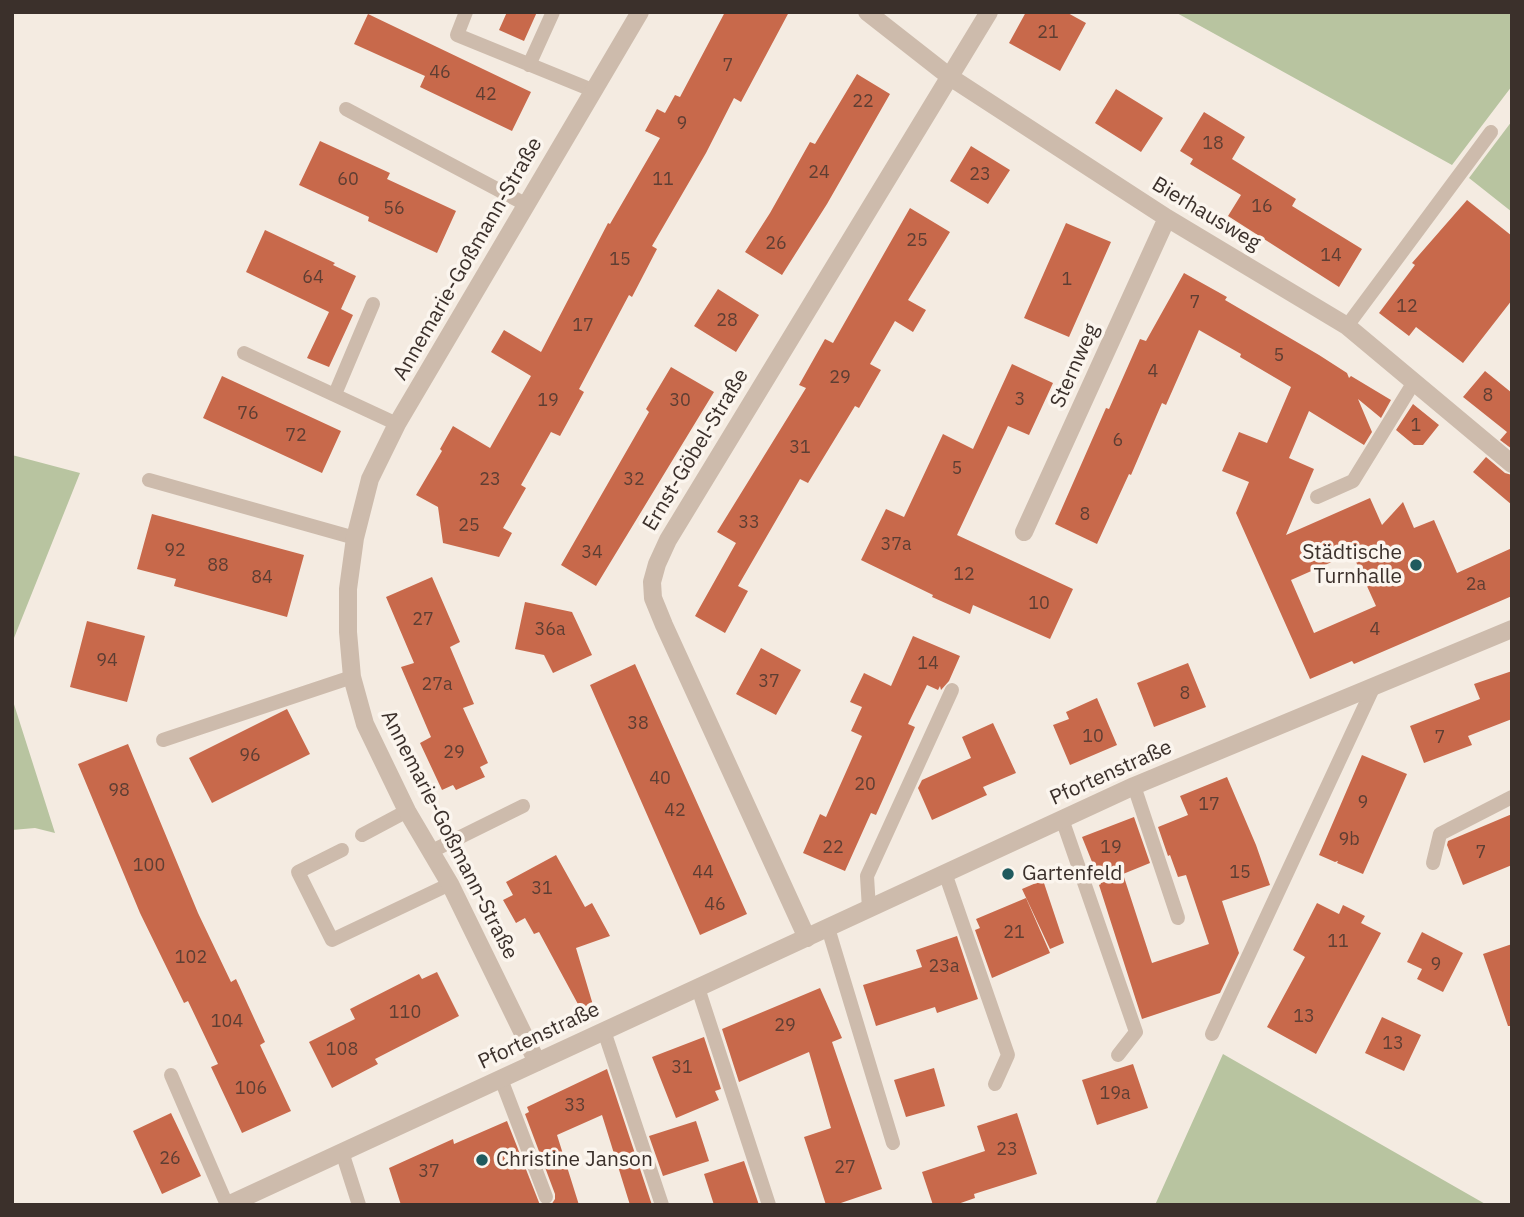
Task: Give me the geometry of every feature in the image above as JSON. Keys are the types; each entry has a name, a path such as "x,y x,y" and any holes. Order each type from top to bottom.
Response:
{"street":[{"name":"Annemarie-Goßmann-Straße","path":"537,1062 450,884 407,811 365,724 352,677 348,589 355,538 370,479 397,424 640,12"},
{"name":"Bierhausweg","path":"867,12 950,77 1167,218 1347,326 1512,464"},
{"name":"Ernst-Göbel-Straße","path":"807,938 664,625 653,598 652,582 667,540 989,12"},
{"name":"Sternweg","path":"1024,533 1167,218"},
{"name":"Pfortenstraße","path":"228,1205 1135,786 1512,629"}],"lane":[{"path":"467,12 457,35 592,90"},
{"path":"529,65 553,12"},
{"path":"346,109 527,205"},
{"path":"1347,326 1491,132"},
{"path":"335,394 373,304"},
{"path":"244,353 397,424"},
{"path":"1317,497 1353,481 1414,382"},
{"path":"149,480 355,538"},
{"path":"163,740 352,677"},
{"path":"1212,1034 1374,686"},
{"path":"869,909 867,876 952,690"},
{"path":"1135,786 1178,918"},
{"path":"1433,863 1440,834 1512,797"},
{"path":"432,850 523,806"},
{"path":"362,835 407,811"},
{"path":"1062,819 1136,1032 1118,1055"},
{"path":"342,850 298,872 332,940 450,884"},
{"path":"945,873 1008,1055 995,1084"},
{"path":"828,928 893,1143"},
{"path":"698,988 769,1205"},
{"path":"604,1031 662,1205"},
{"path":"171,1075 228,1205"},
{"path":"501,1079 546,1197"},
{"path":"342,1152 359,1205"}],"green space":[{"path":"1175,12 1512,12 1512,86 1452,165"},
{"path":"1512,121 1512,212 1469,178"},
{"path":"12,455 80,473 12,643"},
{"path":"12,698 55,833 35,828 12,830"},
{"path":"1223,1054 1487,1205 1155,1205"}],"building":[{"path":"507,12 537,12 524,41 499,30"},
{"path":"725,12 789,12 741,102 734,98 706,153 652,246 657,249 579,389 584,392 560,436 551,432 521,485 526,488 503,528 512,533 499,557 443,543 438,507 416,495 442,451 440,449 453,426 490,448 531,376 491,352 504,330 541,352 608,223 610,224 660,138 645,131 657,109 665,113 675,95 680,97"},
{"path":"1026,12 1066,12 1086,23 1060,71 1009,43"},
{"path":"368,14 531,92 512,131 420,87 425,76 354,44"},
{"path":"857,74 890,94 827,204 782,275 745,252 810,142 815,144"},
{"path":"1116,89 1163,118 1141,152 1095,123"},
{"path":"1204,112 1245,137 1232,159 1296,199 1292,206 1362,249 1339,287 1228,216 1241,195 1190,164 1193,159 1180,151"},
{"path":"320,141 390,173 387,179 456,211 437,253 368,221 369,217 299,185"},
{"path":"971,146 1010,170 988,204 950,181"},
{"path":"1467,200 1512,236 1512,300 1463,363 1416,327 1409,336 1379,313 1415,265 1412,263"},
{"path":"910,208 950,232 908,300 926,310 913,332 895,321 870,364 881,370 859,408 855,406 808,483 800,479 738,586 748,591 725,633 695,616 736,543 717,532 806,388 799,385 825,339 833,343"},
{"path":"1066,223 1111,242 1069,337 1024,318"},
{"path":"265,230 335,263 333,265 356,276 341,309 353,315 329,367 307,358 329,312 246,272"},
{"path":"1184,273 1319,355 1347,373 1349,378 1351,376 1391,400 1381,418 1358,399 1372,432 1364,445 1309,411 1289,458 1314,469 1286,535 1370,498 1382,525 1403,502 1414,528 1434,520 1457,573 1512,548 1512,596 1354,664 1352,661 1310,679 1236,513 1249,482 1222,471 1239,432 1267,443 1291,387 1199,330 1166,405 1162,403 1097,544 1055,524 1140,339 1146,341","holes":["1352,553 1376,606 1314,633 1291,580"]},
{"path":"718,289 759,315 736,352 694,326"},
{"path":"1012,364 1053,383 1029,435 1008,426 957,535 1073,589 1050,639 973,605 970,614 861,560 886,509 904,517 943,434 973,449"},
{"path":"671,367 714,392 596,586 561,565 649,412 646,409"},
{"path":"1485,371 1512,393 1512,449 1500,440 1507,432 1463,397"},
{"path":"222,376 341,431 322,473 203,418"},
{"path":"1413,404 1439,425 1423,445 1414,445 1396,430"},
{"path":"1486,457 1505,473 1512,475 1512,505 1473,472"},
{"path":"152,514 304,555 287,617 174,586 176,579 137,569"},
{"path":"432,577 460,642 450,647 474,704 463,708 488,763 480,767 485,777 456,790 453,785 442,790 420,743 431,737 401,667 414,663 386,597"},
{"path":"525,602 572,612 592,655 553,673 544,655 515,649"},
{"path":"87,621 145,636 127,702 70,687"},
{"path":"913,636 960,656 949,681 941,690 940,686 938,690 927,685 908,724 915,727 876,815 871,813 845,871 803,853 820,814 826,817 862,736 851,731 862,707 850,702 864,673 891,686"},
{"path":"761,648 801,670 776,715 736,694"},
{"path":"1188,663 1206,707 1154,727 1137,683"},
{"path":"635,664 747,914 700,935 590,685"},
{"path":"1512,671 1512,719 1468,736 1472,745 1424,763 1410,726 1480,699 1474,684"},
{"path":"1097,698 1117,745 1070,765 1053,725 1069,719 1066,712"},
{"path":"287,709 310,754 212,803 189,758"},
{"path":"993,723 1016,773 983,787 987,795 932,820 918,788 922,780 971,758 962,737"},
{"path":"128,744 198,913 231,982 236,979 265,1042 260,1045 291,1111 242,1133 211,1067 218,1064 188,1001 184,1003 140,913 78,764"},
{"path":"1362,755 1407,774 1363,874 1319,855"},
{"path":"1227,777 1270,885 1222,901 1239,953 1220,993 1142,1019 1099,885 1101,884 1082,837 1134,817 1150,863 1123,874 1152,963 1209,944 1186,875 1178,877 1158,827 1188,815 1180,796"},
{"path":"1512,814 1512,865 1463,885 1447,845 1448,841"},
{"path":"556,855 585,907 592,903 610,936 576,948 596,1015 586,1019 539,932 534,934 525,918 516,923 503,900 513,895 506,882"},
{"path":"1043,880 1064,943 1050,949 1022,889"},
{"path":"1026,898 1050,953 992,978 975,930 980,928 976,919"},
{"path":"1317,903 1339,914 1343,905 1365,916 1361,923 1381,933 1316,1054 1267,1027 1305,957 1293,950"},
{"path":"1422,932 1463,953 1443,992 1417,979 1422,969 1407,962"},
{"path":"957,936 978,999 937,1013 935,1007 876,1026 863,985 922,967 916,950"},
{"path":"1512,944 1512,1026 1508,1026 1483,954"},
{"path":"437,972 459,1016 375,1059 378,1064 332,1088 309,1042 355,1019 350,1009 419,974 422,979"},
{"path":"820,988 842,1038 832,1042 882,1189 835,1205 826,1205 804,1137 831,1128 809,1052 739,1082 722,1029"},
{"path":"1382,1017 1421,1035 1404,1071 1365,1053"},
{"path":"704,1037 721,1089 715,1091 719,1100 676,1118 652,1057"},
{"path":"1133,1064 1148,1108 1097,1125 1082,1080"},
{"path":"934,1068 945,1106 906,1117 894,1080"},
{"path":"607,1069 652,1205 630,1205 602,1115 557,1135 579,1205 551,1205 555,1194 525,1114 529,1112 527,1107"},
{"path":"171,1113 201,1176 162,1194 133,1131"},
{"path":"1017,1113 1037,1174 974,1194 975,1198 955,1205 933,1205 922,1172 985,1151 977,1126"},
{"path":"507,1121 540,1205 401,1205 389,1168 453,1139 454,1144"},
{"path":"696,1121 709,1161 663,1176 649,1136"},
{"path":"744,1161 759,1205 714,1205 704,1174"}],"place":[{"name":"Städtische Turnhalle","path":"1416,565"},
{"name":"Gartenfeld","path":"1008,874"},
{"name":"Christine Janson","path":"482,1160"}]}
